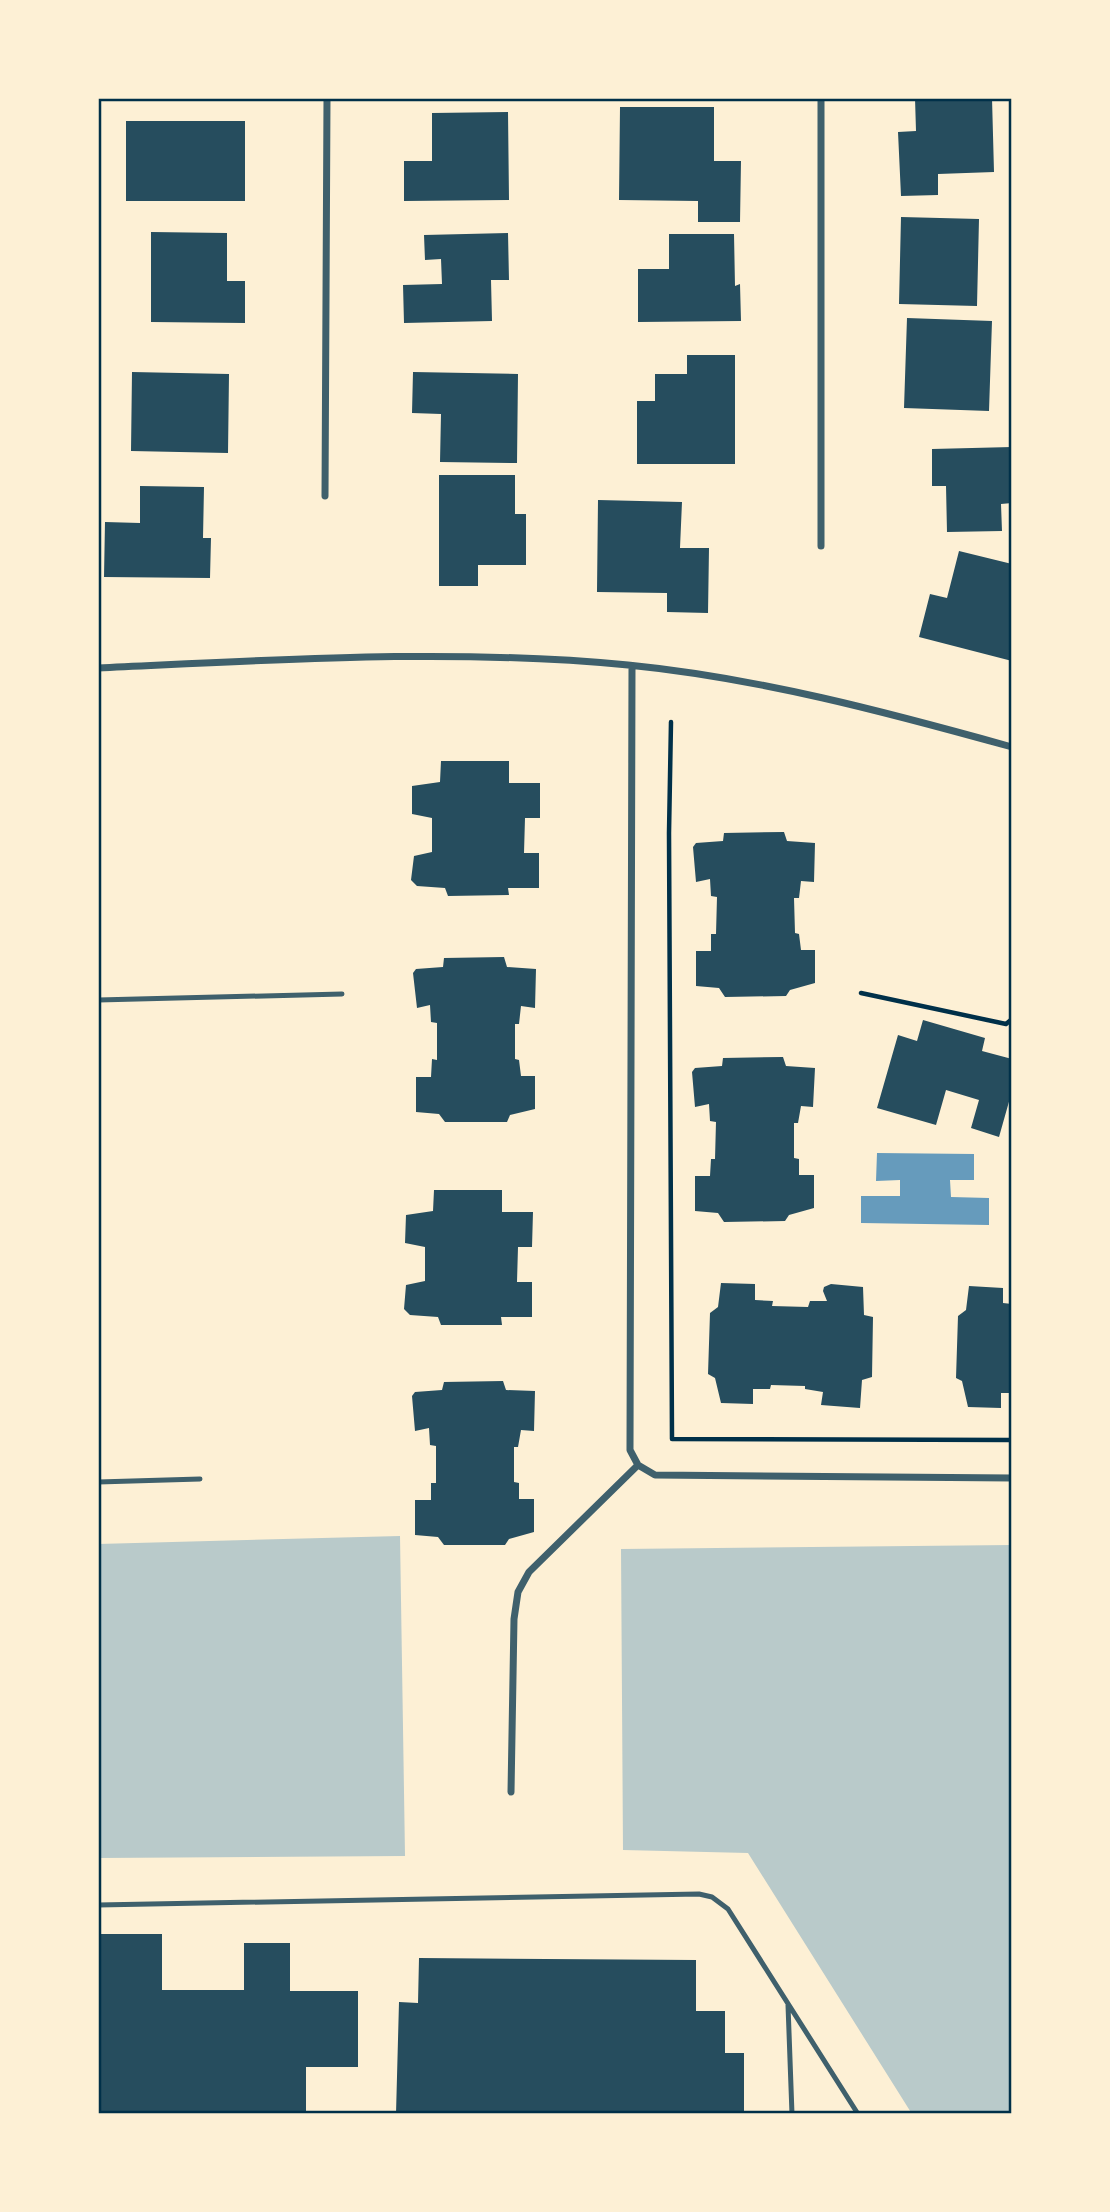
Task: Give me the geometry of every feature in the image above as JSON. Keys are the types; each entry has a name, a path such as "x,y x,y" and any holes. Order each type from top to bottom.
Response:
{"street":[{"path":"325,496 327,98"},
{"path":"821,98 821,546"},
{"path":"98,668 387,655 632,666 778,689 858,706 1012,747"},
{"path":"632,666 630,1450 638,1465 655,1475 1012,1478"},
{"path":"511,1792 514,1619 518,1592 529,1572 638,1465"}],"lane":[{"path":"98,1000 342,994"},
{"path":"98,1482 200,1479"},
{"path":"98,1905 699,1894 712,1897 728,1909 858,2114"},
{"path":"788,2004 792,2114"}],"path":[{"path":"671,722 669,833 672,1438 1012,1440"},
{"path":"861,993 1006,1024 1012,1019"}],"shaded area":[{"path":"400,1536 405,1856 98,1858 98,1544"},
{"path":"1012,1545 1012,2114 912,2114 748,1853 623,1850 621,1549"}],"water":[{"path":"877,1153 974,1154 974,1180 950,1180 951,1197 989,1198 989,1225 861,1223 861,1196 900,1196 900,1180 876,1181"}],"building":[{"path":"915,98 992,98 994,172 938,174 938,195 901,196 898,132 916,131"},
{"path":"620,107 714,107 714,161 741,161 740,222 698,222 698,201 619,200"},
{"path":"508,112 509,200 404,201 404,161 432,161 432,113"},
{"path":"126,121 245,121 245,201 126,201"},
{"path":"901,217 979,219 977,306 899,304"},
{"path":"151,232 227,233 227,281 245,281 245,323 151,322"},
{"path":"508,233 509,280 491,280 492,321 404,323 403,285 442,284 441,259 425,260 424,235"},
{"path":"669,234 734,234 735,286 740,284 741,321 638,322 638,269 669,269"},
{"path":"907,318 992,321 989,411 904,408"},
{"path":"687,355 735,355 735,464 637,464 637,401 655,401 655,374 687,374"},
{"path":"132,372 229,374 228,453 131,451"},
{"path":"413,372 518,374 517,463 440,462 441,414 412,413"},
{"path":"1012,447 1012,503 1001,504 1002,531 947,532 946,486 932,486 932,449"},
{"path":"439,475 515,475 515,514 526,514 526,565 478,565 478,586 439,586"},
{"path":"140,486 204,487 203,538 211,538 210,578 104,577 105,522 140,523"},
{"path":"598,500 682,502 680,548 709,548 708,613 667,612 667,593 597,592"},
{"path":"959,551 1012,564 1012,661 919,637 930,594 947,598"},
{"path":"441,761 509,761 509,783 540,783 540,818 525,818 524,853 539,853 539,888 508,888 509,895 448,896 445,888 417,886 411,880 414,856 432,852 432,818 412,814 412,786 440,782"},
{"path":"784,832 787,841 815,843 814,882 801,881 799,898 794,898 795,933 799,934 801,950 815,950 815,983 790,990 786,996 725,997 719,988 696,986 696,951 711,951 711,934 716,934 717,897 711,896 710,879 696,882 693,847 696,843 723,841 724,833"},
{"path":"504,957 507,967 536,969 535,1008 521,1006 519,1024 515,1024 515,1059 519,1060 521,1076 535,1076 535,1109 510,1115 507,1122 445,1122 439,1114 416,1112 416,1077 431,1077 432,1059 437,1060 437,1023 431,1022 430,1005 417,1008 413,973 416,969 443,967 444,958"},
{"path":"923,1020 985,1038 982,1051 1012,1059 1012,1091 999,1137 971,1128 979,1100 946,1090 936,1125 877,1108 898,1035 917,1041"},
{"path":"783,1057 786,1066 815,1068 813,1107 801,1106 798,1123 794,1123 794,1158 799,1159 799,1175 814,1175 814,1208 789,1215 785,1221 724,1222 718,1213 695,1211 695,1176 710,1176 711,1159 715,1159 716,1122 710,1121 709,1104 695,1107 692,1072 695,1068 722,1066 723,1058"},
{"path":"434,1190 502,1190 502,1212 533,1212 532,1247 518,1247 517,1282 532,1282 532,1317 501,1317 502,1325 441,1325 438,1317 410,1315 404,1309 406,1285 425,1281 425,1247 405,1243 406,1215 433,1211"},
{"path":"721,1283 755,1284 755,1300 773,1301 772,1306 808,1307 810,1301 827,1301 823,1291 824,1287 831,1284 863,1287 864,1315 873,1317 872,1377 862,1380 860,1408 821,1405 823,1392 805,1389 805,1386 771,1385 770,1389 753,1389 753,1404 721,1403 715,1378 708,1374 710,1313 718,1307"},
{"path":"969,1286 1003,1288 1003,1303 1012,1304 1012,1393 1001,1393 1001,1408 968,1407 962,1381 956,1378 958,1316 966,1310"},
{"path":"503,1381 506,1390 535,1391 534,1431 521,1430 518,1447 514,1447 514,1482 519,1483 519,1499 534,1499 534,1532 509,1539 505,1545 444,1545 438,1537 415,1535 415,1500 431,1500 431,1483 436,1483 436,1446 430,1445 429,1428 415,1431 412,1396 415,1392 442,1390 444,1382"},
{"path":"98,1934 162,1934 162,1990 244,1990 244,1943 290,1943 290,1991 358,1991 358,2067 306,2067 306,2114 98,2114"},
{"path":"419,1958 696,1960 696,2011 725,2011 725,2053 744,2053 744,2114 396,2114 399,2002 418,2003"}]}
